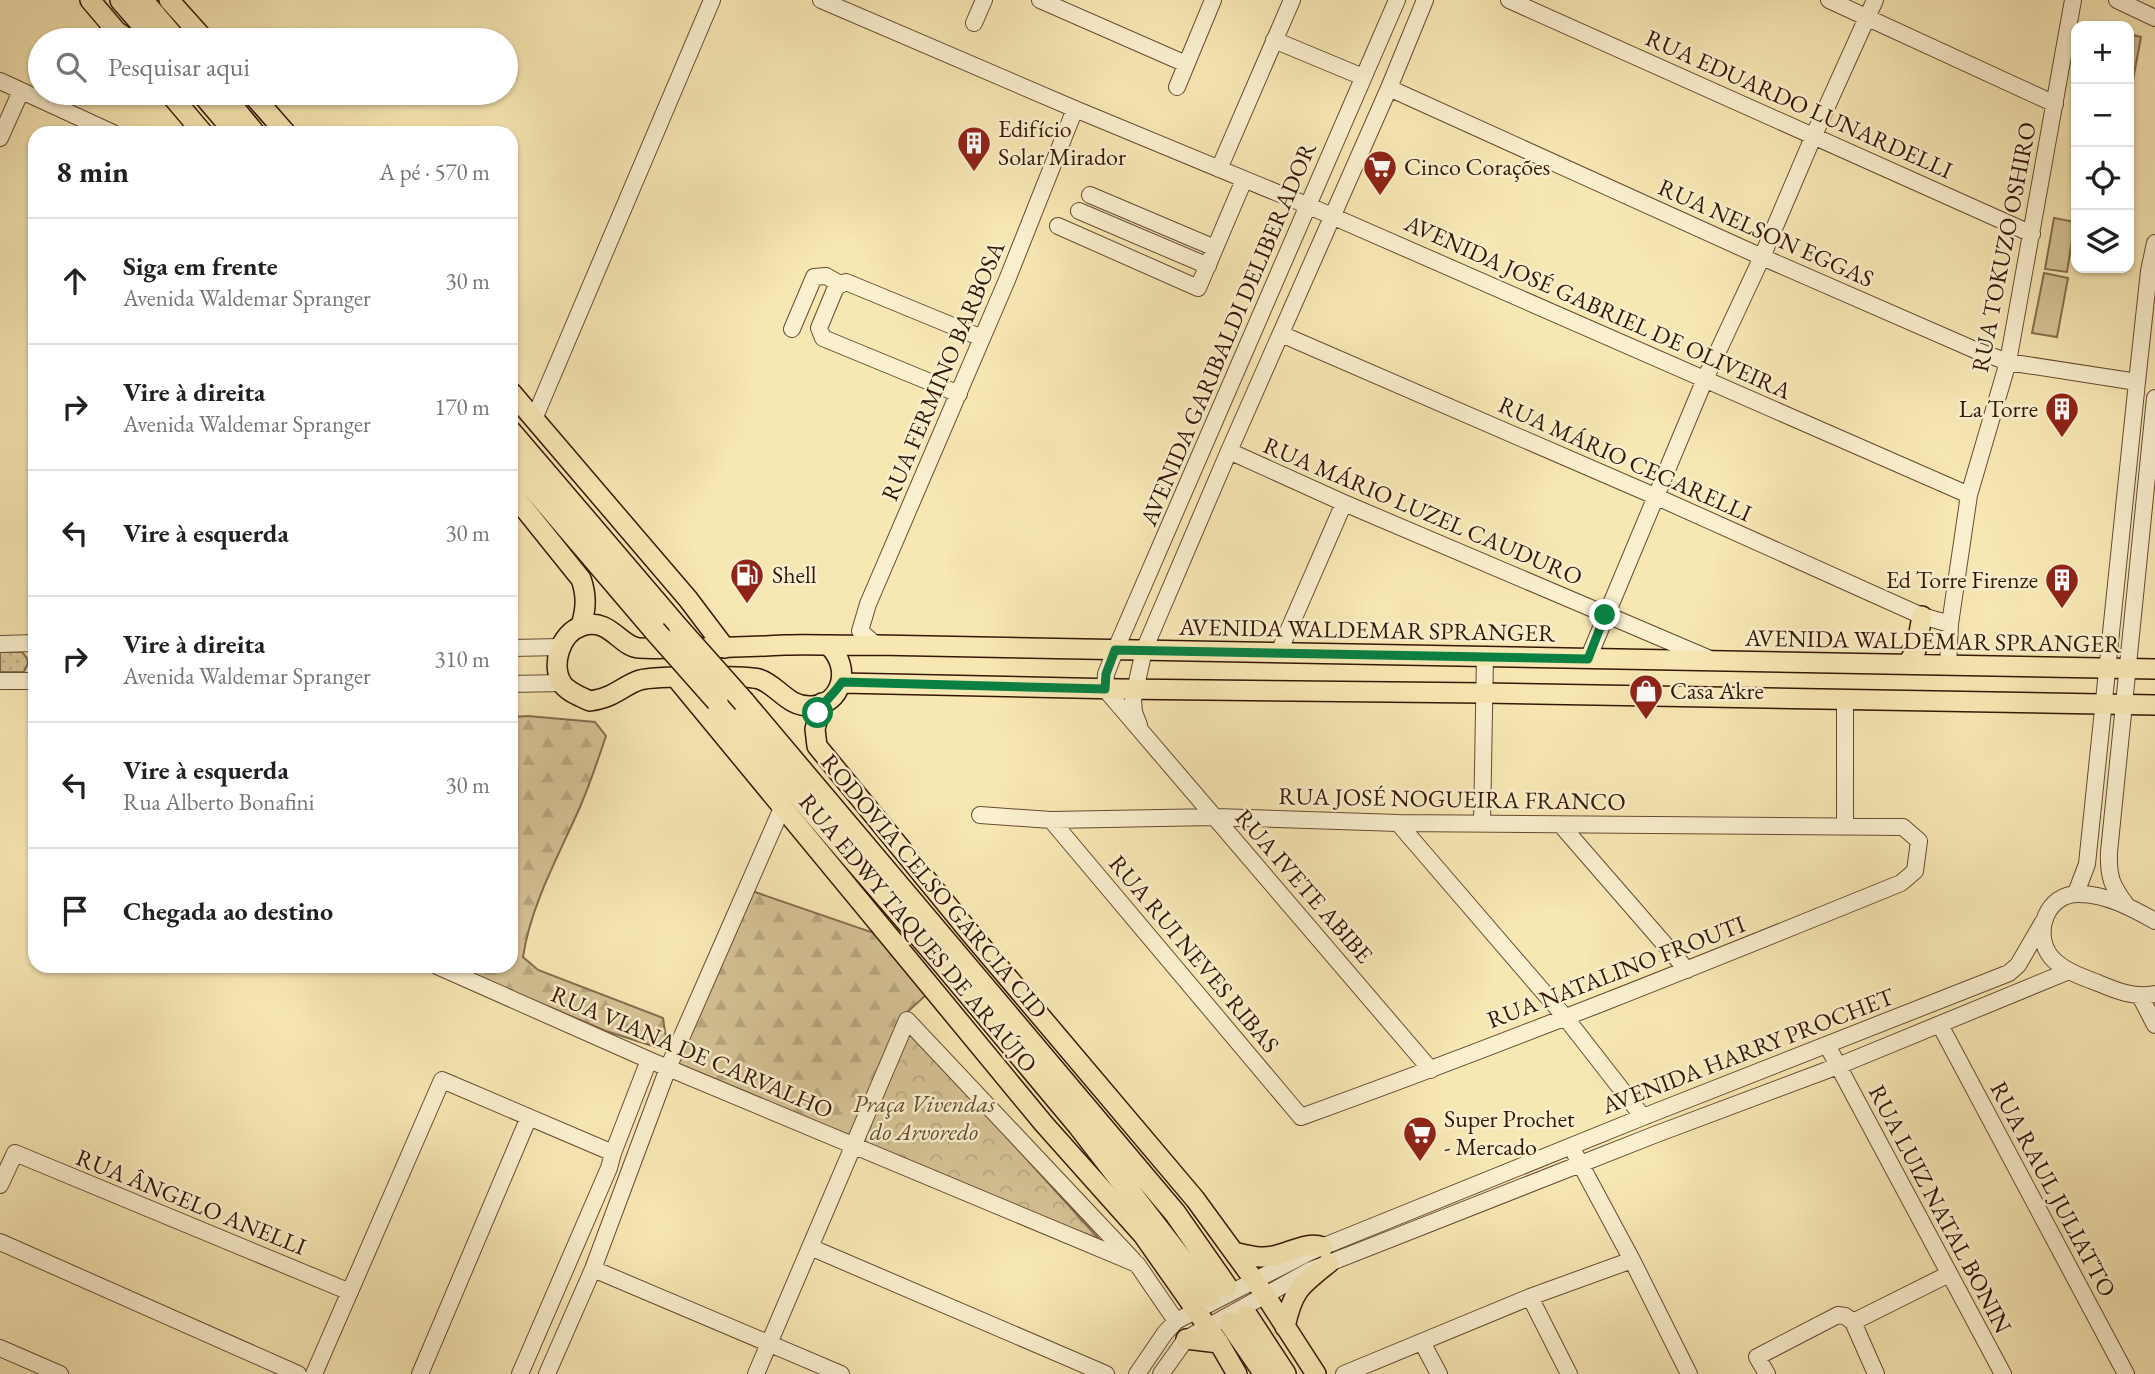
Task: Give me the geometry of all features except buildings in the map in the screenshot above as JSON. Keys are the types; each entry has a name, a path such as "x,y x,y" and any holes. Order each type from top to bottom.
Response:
{"highway":[{"path":"121,0 146,28"},
{"path":"142,0 166,28"},
{"path":"208,105 221,115"},
{"path":"212,105 230,126"},
{"path":"230,105 248,126"},
{"name":"RODOVIA CELSO GARCIA CID","path":"518,440 744,702 1175,1213 1210,1305"},
{"name":"RODOVIA CELSO GARCIA CID","path":"518,470 940,960 1079,1126 1210,1305"},
{"path":"1265,1374 1238,1320 1285,1374"}],"main road":[{"path":"90,0 114,28"},
{"path":"169,0 194,28"},
{"path":"179,105 197,126"},
{"path":"262,105 280,126"},
{"path":"518,400 688,599 725,648"},
{"path":"518,501 581,579 586,592 586,610 581,626 569,634 558,659 562,683 578,696 590,701 608,697 620,688 642,679 758,679 797,704 811,706 822,703 833,695 842,682 843,670 839,657 829,646"},
{"path":"1908,663 1916,650 1922,616"},
{"name":"AVENIDA WALDEMAR SPRANGER","path":"581,626 595,624 614,632 635,648 876,645 1908,663 2155,670"},
{"name":"RUA EDWY TAQUES DE ARAÚJO","path":"676,678 1044,1124 1128,1216"},
{"path":"842,682 1105,689 2155,705"},
{"path":"822,703 815,729 817,746 971,934 1195,1199 1260,1288 1316,1374"},
{"name":"RODOVIA CELSO GARCIA CID","path":"1128,1216 1210,1305 1219,1343 1237,1374"},
{"path":"1234,1252 1266,1257 1312,1245 1326,1255 1294,1295 1285,1327"},
{"path":"1185,1339 1219,1343"}],"street":[{"path":"534,419 712,0"},
{"name":"AVENIDA JOSÉ GABRIEL DE OLIVEIRA","path":"821,0 1309,206 1969,495"},
{"path":"974,23 984,0"},
{"path":"1040,0 1186,64"},
{"path":"1177,87 1213,0"},
{"path":"1219,169 1292,0"},
{"name":"AVENIDA GARIBALDI DELIBERADOR","path":"1105,689 1106,674 1115,650 1397,0"},
{"name":"AVENIDA GARIBALDI DELIBERADOR","path":"1135,689 1143,650 1389,88 1424,0"},
{"name":"RUA EDUARDO LUNARDELLI","path":"1509,0 2032,234"},
{"path":"1829,0 2055,104"},
{"path":"1588,659 1705,379 1875,0"},
{"name":"RUA TOKUZO OSHIRO","path":"1948,666 1950,624 1969,495 2008,362 2073,0"},
{"path":"2118,0 2155,18"},
{"path":"1273,40 1363,77"},
{"path":"0,81 28,94"},
{"name":"RUA NELSON EGGAS","path":"1389,88 1975,350 2008,362 2137,382"},
{"path":"0,138 21,91"},
{"path":"52,105 98,126"},
{"name":"RUA FERMINO BARBOSA","path":"876,645 860,631 861,622 959,394 1075,109"},
{"path":"1058,226 1198,288 1244,180"},
{"path":"1090,195 1215,248"},
{"path":"1079,211 1208,267"},
{"path":"2127,906 2111,883 2108,873 2124,705 2117,669 2133,413 2149,271 2155,243"},
{"path":"792,329 814,277 826,276 840,284"},
{"path":"959,394 823,338 819,328 836,288 846,282 982,338"},
{"name":"RUA MÁRIO CECARELLI","path":"1281,334 1657,496 1922,616 1950,624"},
{"path":"2133,413 2154,409 2148,541 2117,669 2104,705 2087,864 2076,893 2107,899 2152,917"},
{"name":"RUA MÁRIO LUZEL CAUDURO","path":"1228,451 1716,661"},
{"path":"1279,652 1344,503"},
{"path":"0,644 28,643"},
{"path":"518,648 561,647"},
{"path":"1482,824 1485,656"},
{"path":"0,681 28,677"},
{"path":"518,684 562,683"},
{"name":"RUA IVETE ABIBE","path":"1105,689 1431,1070"},
{"name":"RUA IVETE ABIBE","path":"1135,689 1134,712 1142,733"},
{"path":"1845,700 1845,826"},
{"path":"552,1372 668,1068 782,808"},
{"name":"RUA JOSÉ NOGUEIRA FRANCO","path":"980,815 1051,820 1215,817 1398,823 1903,827 1919,841"},
{"name":"RUA RUI NEVES RIBAS","path":"1051,820 1301,1117"},
{"path":"1398,823 1565,1017 1643,1117"},
{"path":"1561,825 1687,970"},
{"name":"RUA NATALINO FROUTI","path":"1301,1117 1431,1070 1901,883 1915,870 1919,841"},
{"name":"AVENIDA HARRY PROCHET","path":"1210,1305 1298,1277 1326,1255 1572,1145 2009,973 2018,965 2056,901 2076,893"},
{"path":"2043,922 2044,945 2057,963 2100,984 2147,995 2155,1025"},
{"name":"AVENIDA HARRY PROCHET","path":"1326,1255 1579,1164 1838,1066 2069,971"},
{"name":"RUA VIANA DE CARVALHO","path":"453,973 649,1060 1137,1264"},
{"path":"756,1374 907,1020 1137,1264 1176,1321"},
{"name":"RUA RAUL JULIATTO","path":"1940,1025 2126,1374"},
{"name":"RUA LUIZ NATAL BONIN","path":"1827,1045 2003,1374"},
{"path":"520,1374 609,1168 649,1060"},
{"path":"314,1374 442,1080 613,1153"},
{"path":"420,1374 529,1117"},
{"path":"1572,1145 1579,1164 1632,1260 1689,1374"},
{"name":"RUA ÂNGELO ANELLI","path":"0,1185 15,1153 350,1292"},
{"path":"0,1242 298,1374"},
{"path":"810,1247 1106,1374"},
{"path":"1344,1374 1530,1297 1632,1260"},
{"path":"593,1269 841,1374"},
{"path":"1853,1322 1949,1274"},
{"path":"1530,1297 1569,1374"},
{"path":"1137,1374 1176,1321 1210,1305"},
{"path":"1161,1374 1210,1305"},
{"path":"1767,1374 1758,1357 1838,1315 1853,1322 1876,1374"},
{"path":"1422,1342 1439,1374"},
{"path":"0,1348 60,1374"}],"green space":[{"path":"2134,35 2141,37 2134,75"},
{"path":"2054,218 2071,221 2067,272 2045,269"},
{"path":"2044,273 2068,278 2057,337 2032,333"},
{"path":"0,652 22,652 28,663 24,672 0,672"},
{"path":"518,717 595,722 606,736 584,798 539,899 523,957 538,970 663,1018 666,1038 659,1048 606,1031 469,973 518,973"},
{"path":"752,891 874,933 926,995 904,1015 849,1140 676,1066"},
{"name":"Praça Vivendas do Arvoredo","path":"909,1029 1099,1239 859,1145"}],"place":[{"name":"Edifício Solar Mirador","path":"974,173"},
{"name":"Cinco Corações","path":"1380,197"},
{"name":"La Torre","path":"2062,439"},
{"name":"Shell","path":"747,605"},
{"name":"Ed Torre Firenze","path":"2062,610"},
{"name":"Casa Akre","path":"1646,721"},
{"name":"Super Prochet - Mercado","path":"1420,1163"}],"route":[{"path":"818,713 822,703 833,695 842,682 1105,689 1106,674 1115,650 1588,659 1605,615"}]}
